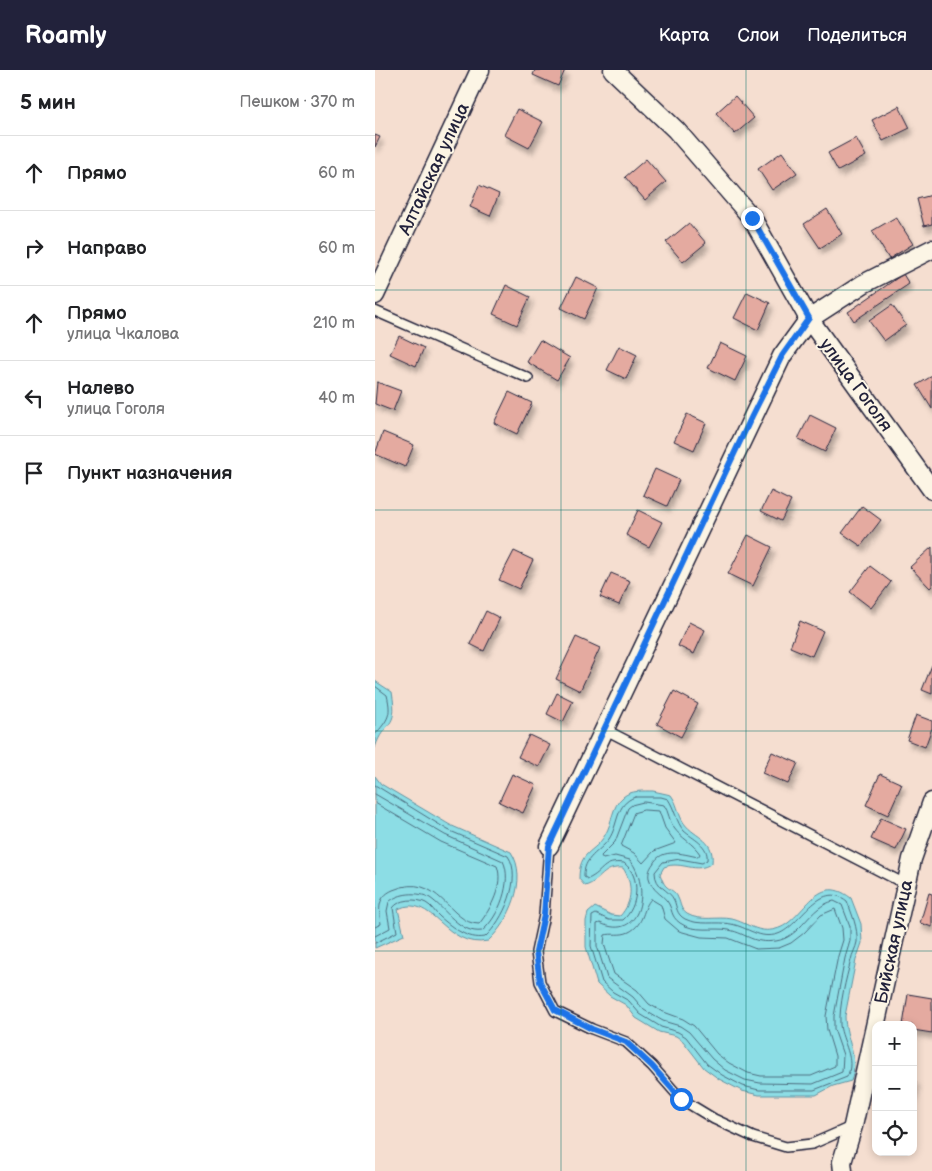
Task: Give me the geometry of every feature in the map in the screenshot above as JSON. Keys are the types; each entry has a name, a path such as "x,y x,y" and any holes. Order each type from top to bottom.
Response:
{"street":[{"name":"Алтайская улица","path":"375,295 480,70"},
{"name":"улица Гоголя","path":"613,70 676,130 752,218 809,318 932,490"},
{"path":"549,846 782,356 809,318 863,284 932,250"},
{"name":"Бийская улица","path":"843,1171 842,1162 853,1126 912,859 932,802"}],"lane":[{"path":"375,311 528,378"},
{"path":"603,729 907,885"},
{"path":"549,846 544,915 536,952 540,982 555,1010 592,1029 626,1042 652,1066 681,1099 753,1137 786,1147 812,1144 853,1126"}],"water":[{"path":"375,681 392,692 394,713 375,748"},
{"path":"375,776 381,784 450,825 511,852 516,863 518,875 514,900 503,923 488,941 473,942 461,937 431,914 421,908 410,906 398,909 404,935 375,948"},
{"path":"653,791 671,795 686,826 702,838 712,854 712,863 706,866 694,868 671,865 664,867 660,874 665,885 676,894 687,914 698,918 727,918 758,929 770,930 786,925 811,900 828,890 839,891 851,898 861,924 862,943 856,960 845,1016 854,1064 851,1081 833,1086 816,1095 759,1095 742,1091 719,1079 704,1068 683,1041 676,1036 659,1032 636,1018 626,1005 610,996 597,984 586,947 586,921 588,913 595,907 611,915 620,916 629,899 630,886 623,868 616,868 606,871 591,884 585,886 579,879 582,863 584,857 605,835 619,801 633,792"}],"building":[{"path":"535,70 565,70 558,86 533,75"},
{"path":"735,96 754,118 735,134 716,113"},
{"path":"899,106 910,128 883,141 872,120"},
{"path":"517,109 543,122 529,148 504,135"},
{"path":"375,135 380,137 375,147"},
{"path":"856,138 866,156 838,171 828,153"},
{"path":"782,152 797,173 772,190 758,169"},
{"path":"646,159 666,182 645,200 625,177"},
{"path":"479,185 499,194 490,216 470,207"},
{"path":"932,195 932,224 924,226 917,199"},
{"path":"827,209 842,234 820,248 804,224"},
{"path":"896,217 913,244 889,259 872,231"},
{"path":"689,223 706,243 683,262 666,242"},
{"path":"903,274 909,284 854,321 848,312"},
{"path":"576,277 598,288 584,319 561,308"},
{"path":"506,285 530,297 517,325 493,314"},
{"path":"747,292 770,303 758,330 734,318"},
{"path":"892,305 906,325 884,341 869,321"},
{"path":"399,336 424,348 416,366 390,354"},
{"path":"540,340 570,358 557,380 527,362"},
{"path":"720,343 747,356 735,381 708,368"},
{"path":"619,346 637,355 626,379 607,370"},
{"path":"932,376 932,409 917,385"},
{"path":"377,382 401,391 393,411 375,404"},
{"path":"509,392 532,403 517,434 494,423"},
{"path":"687,414 706,423 694,450 674,441"},
{"path":"810,415 836,428 825,452 798,439"},
{"path":"383,432 414,445 405,467 375,454"},
{"path":"655,469 679,480 667,506 643,495"},
{"path":"771,491 791,501 781,521 761,511"},
{"path":"862,506 881,520 861,546 842,533"},
{"path":"638,510 662,522 649,547 626,535"},
{"path":"748,535 772,547 753,586 728,574"},
{"path":"932,547 932,586 930,588 910,567"},
{"path":"514,551 533,560 519,589 499,580"},
{"path":"870,566 891,582 871,608 850,592"},
{"path":"611,573 630,581 619,605 600,597"},
{"path":"486,611 500,618 484,651 470,644"},
{"path":"800,621 823,631 812,656 790,647"},
{"path":"689,622 705,630 694,654 678,646"},
{"path":"576,637 600,648 580,691 556,679"},
{"path":"932,665 932,694 922,690"},
{"path":"674,691 698,704 681,737 657,724"},
{"path":"557,693 573,701 563,722 547,714"},
{"path":"916,715 932,721 932,728 925,747 907,740"},
{"path":"529,735 550,745 539,767 518,757"},
{"path":"772,752 798,763 788,784 762,773"},
{"path":"512,774 536,785 523,813 499,802"},
{"path":"880,774 902,784 888,815 866,805"},
{"path":"881,818 906,829 896,850 871,839"},
{"path":"929,893 932,894 932,927 920,923"},
{"path":"908,994 932,998 932,1033 917,1031 917,1021 904,1021"}],"route":[{"path":"681,1099 652,1066 626,1042 592,1029 555,1010 540,982 536,952 544,915 549,846 752,416 782,356 809,318 752,218"}]}
